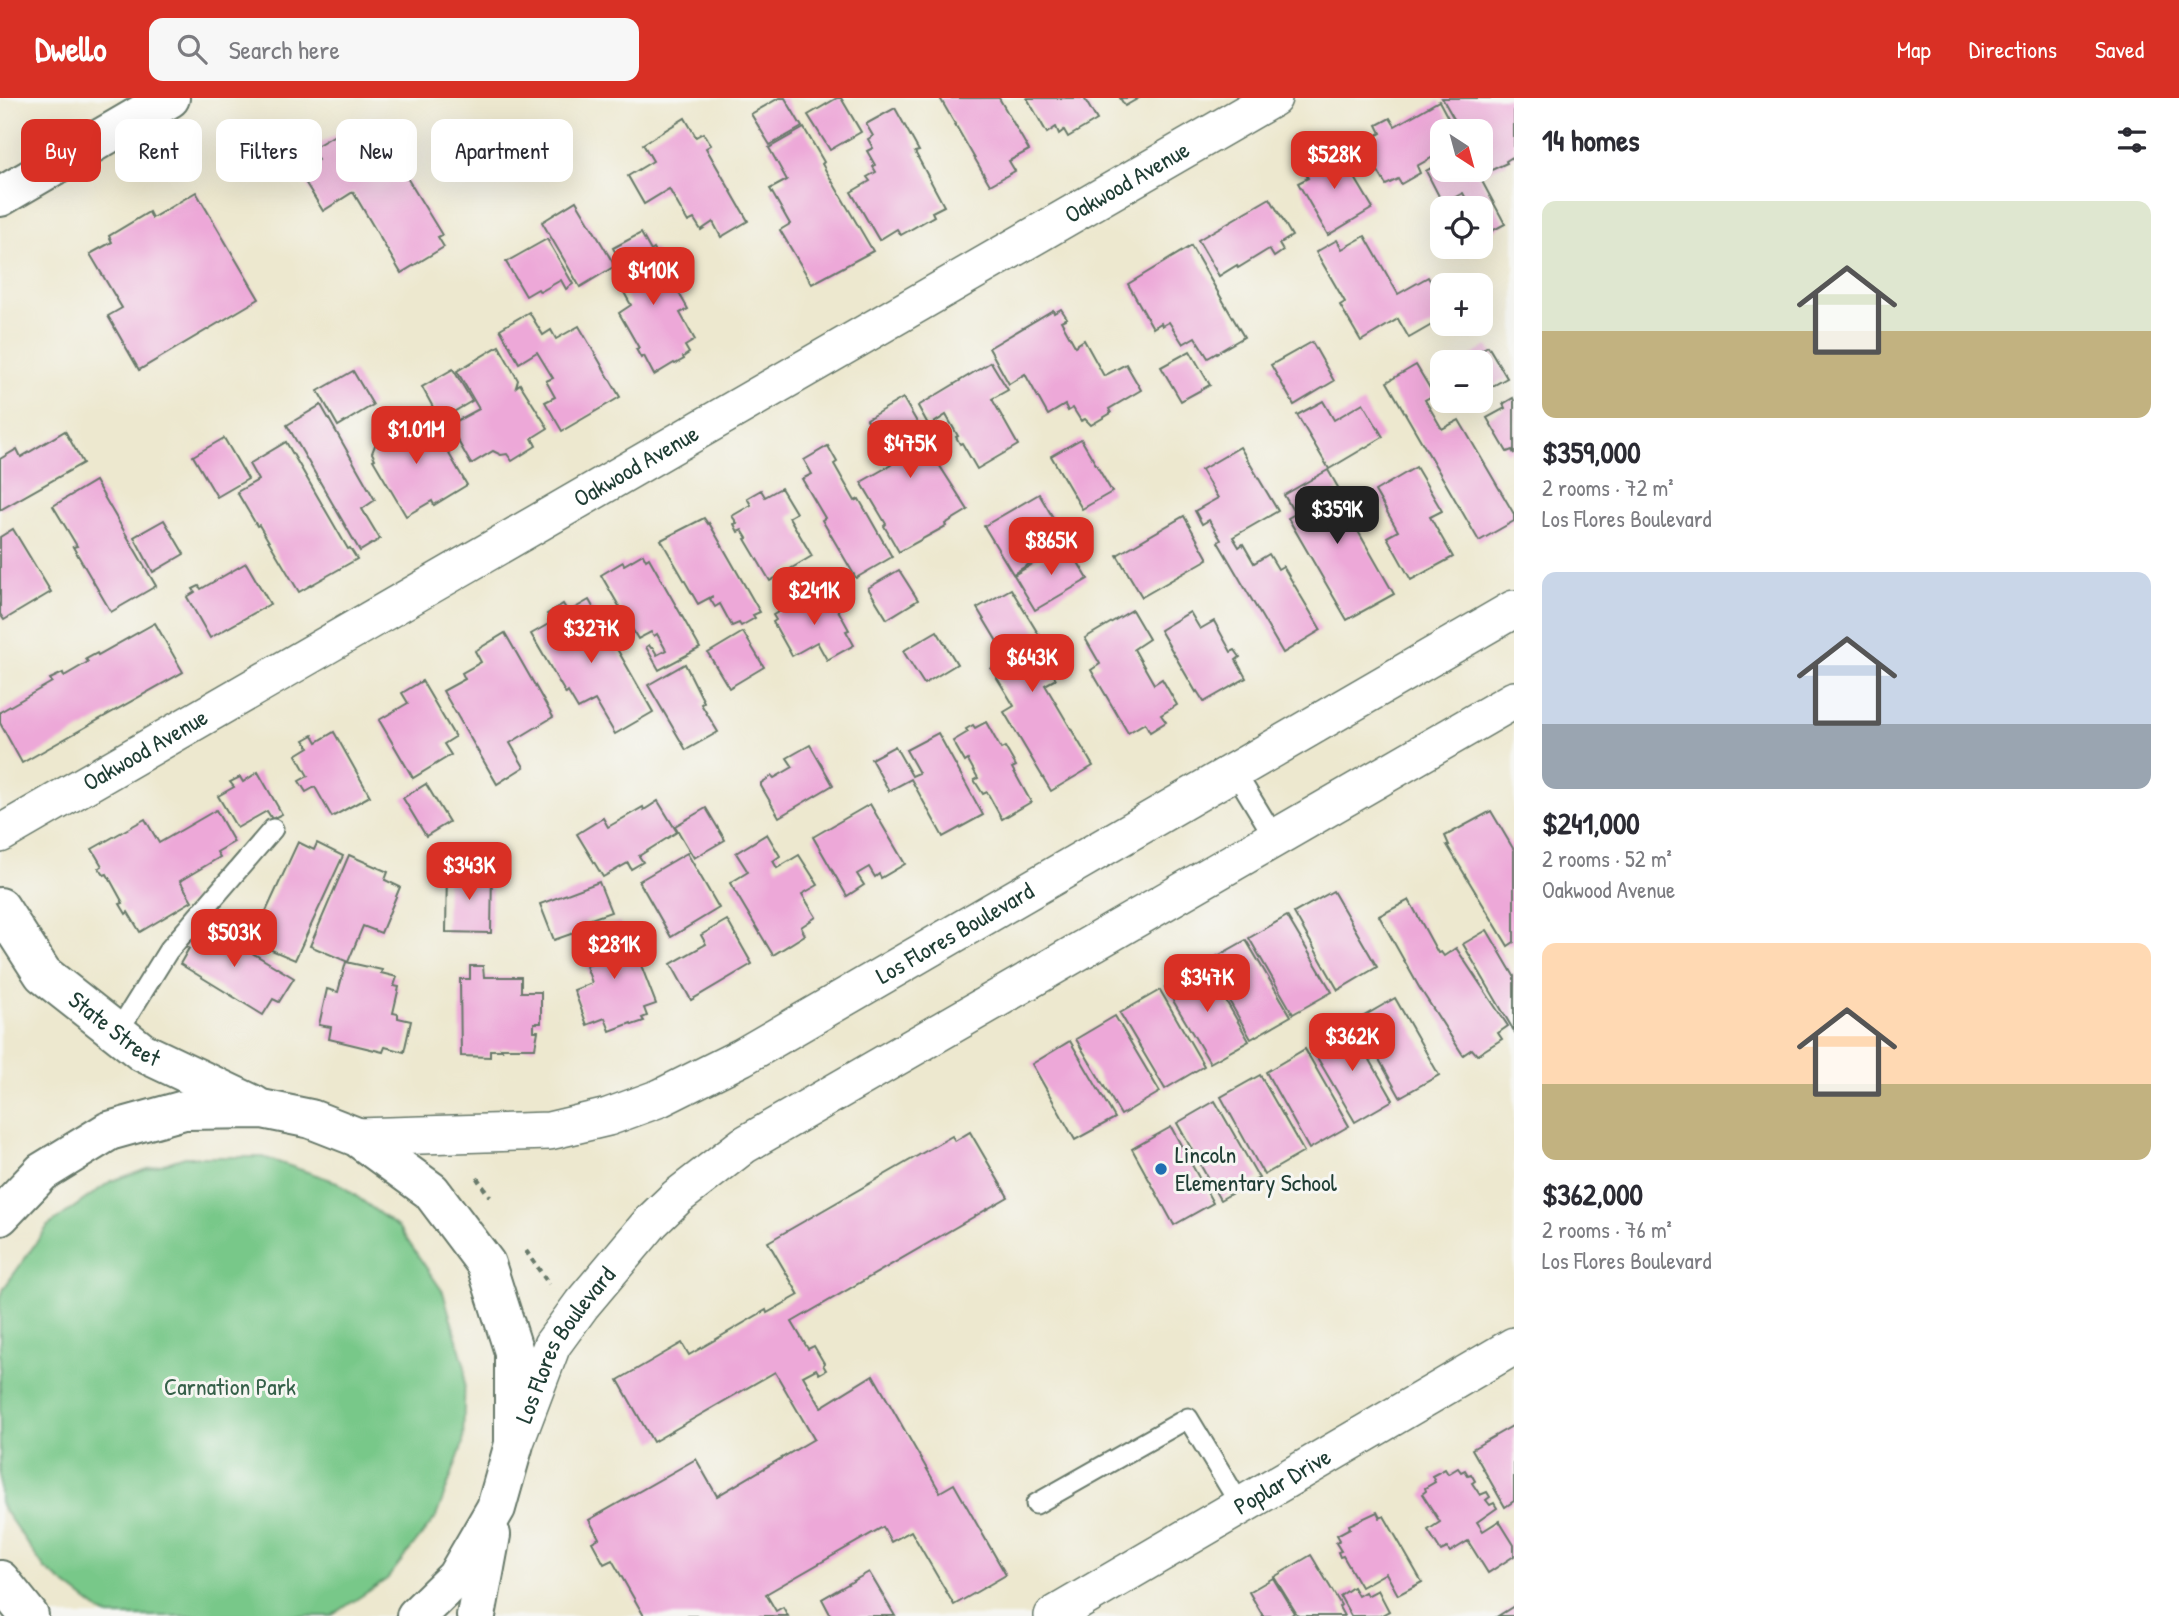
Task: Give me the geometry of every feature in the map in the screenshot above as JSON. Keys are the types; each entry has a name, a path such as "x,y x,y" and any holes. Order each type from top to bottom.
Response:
{"main road":[{"path":"0,197 170,98"},
{"name":"State Street","path":"0,907 43,974 117,1033 142,1052 262,1109"},
{"path":"0,1216 42,1172 109,1131 184,1110 262,1109 311,1119 356,1138 431,1191 486,1265 514,1352 514,1444 496,1508 476,1616"},
{"path":"416,1616 456,1577 496,1508"},
{"path":"0,1580 29,1616"}],"street":[{"name":"Oakwood Avenue","path":"0,834 1273,98"},
{"name":"Los Flores Boulevard","path":"356,1138 550,1131 608,1117 660,1098 754,1050 1514,609"},
{"name":"Los Flores Boulevard","path":"514,1444 552,1345 582,1304 651,1222 677,1197 744,1145 1514,700"},
{"name":"Poplar Drive","path":"1053,1616 1514,1346"}],"lane":[{"path":"1235,772 1275,838"},
{"path":"117,1033 168,951 273,829"},
{"path":"1036,1504 1188,1418 1241,1506"}],"green space":[{"name":"Carnation Park","path":"185,1157 263,1157 337,1182 399,1228 443,1292 465,1367 463,1444 436,1517 387,1579 331,1616 104,1614 45,1569 0,1501 0,1299 4,1288 48,1226 111,1181"}],"building":[{"path":"779,98 785,98 802,127 770,145 751,114"},
{"path":"841,98 861,132 830,150 808,115"},
{"path":"940,98 999,98 1029,150 1009,161 1015,171 990,185"},
{"path":"1027,98 1084,98 1097,120 1068,137 1064,130 1059,134 1056,127 1047,133"},
{"path":"1120,98 1139,98 1125,106"},
{"path":"1442,98 1514,98 1514,156 1506,161 1507,163 1493,169 1493,119 1454,119"},
{"path":"1439,101 1449,119 1430,119 1430,159 1417,166 1420,173 1401,184 1398,179 1386,185 1362,143 1381,133 1377,125 1390,118 1395,126"},
{"path":"895,108 919,151 915,152 944,206 932,212 934,216 901,235 897,229 879,240 851,192 870,181 867,177 876,172 867,151 873,148 868,139 873,136 866,124"},
{"path":"685,118 696,137 703,133 711,145 706,148 748,221 721,237 713,222 701,230 694,219 688,222 669,189 644,204 628,176 653,161 643,144"},
{"path":"804,128 873,251 812,284 780,230 790,224 770,189 787,180 769,148"},
{"path":"335,135 336,182 410,182 442,235 438,237 444,247 401,273 353,192 323,211 305,182 322,182 322,143"},
{"path":"1336,146 1373,208 1328,235 1298,183 1308,178 1302,166"},
{"path":"1432,182 1482,182 1490,196 1465,196 1463,193 1458,196 1439,196"},
{"path":"196,192 259,299 139,370 108,316 122,308 90,254 112,242 109,236 149,212 152,218"},
{"path":"1270,198 1292,236 1279,244 1283,251 1274,257 1269,249 1219,276 1198,240"},
{"path":"576,201 615,266 580,287 542,222"},
{"path":"1493,202 1505,224 1493,230"},
{"path":"641,233 651,251 654,249 688,309 680,313 695,340 685,346 689,353 684,359 654,375 644,356 641,358 636,349 639,348 619,313 631,305 621,287 631,281 613,248"},
{"path":"1365,236 1398,294 1428,277 1430,326 1409,338 1398,319 1361,341 1340,305 1345,302 1316,252 1337,240 1342,249"},
{"path":"547,239 573,284 566,289 561,280 540,292 538,289 526,296 506,262"},
{"path":"1191,246 1244,337 1208,358 1195,337 1183,344 1169,322 1153,328 1128,284"},
{"path":"1061,309 1067,318 1061,321 1075,346 1084,340 1104,376 1126,364 1141,390 1109,409 1111,413 1091,425 1085,419 1081,421 1073,408 1068,411 1065,405 1048,415 1025,374 1009,384 989,348 1053,310 1054,313"},
{"path":"529,312 543,335 551,330 556,339 579,326 620,397 562,431 545,402 555,397 546,381 553,378 537,352 519,363 500,329"},
{"path":"1312,342 1334,381 1294,405 1271,365"},
{"path":"499,346 518,380 516,387 520,384 548,428 532,438 536,446 512,461 507,454 501,455 493,451 471,464 449,425 479,409 457,371"},
{"path":"1190,351 1210,385 1181,401 1161,367"},
{"path":"1493,354 1507,378 1493,386"},
{"path":"991,362 1008,390 992,399 1018,445 977,469 962,443 960,444 946,415 929,426 918,406"},
{"path":"1416,365 1430,388 1430,397 1425,400 1430,413 1442,429 1459,420 1514,514 1514,521 1479,541 1387,382"},
{"path":"453,369 472,401 440,420 422,387"},
{"path":"353,371 373,405 338,426 318,391"},
{"path":"903,398 932,448 929,449 968,510 945,524 946,526 899,552 861,482 891,465 885,455 888,454 867,419"},
{"path":"1513,398 1514,454 1512,450 1507,452 1487,418 1505,408 1503,404"},
{"path":"1323,401 1334,420 1363,403 1383,437 1329,469 1297,415"},
{"path":"321,405 375,500 362,509 380,539 360,551 287,425"},
{"path":"397,420 406,425 413,437 433,426 467,485 434,505 432,501 406,516 373,460 375,459 372,453 378,430 388,422"},
{"path":"65,431 83,463 0,510 0,459 17,449 21,457"},
{"path":"224,438 248,479 217,497 193,456"},
{"path":"1081,439 1112,492 1082,509 1051,456"},
{"path":"286,442 348,549 350,548 357,559 299,592 237,492 258,480 249,464"},
{"path":"828,446 837,462 834,464 855,501 859,499 892,557 856,578 802,479 812,474 804,460"},
{"path":"1240,447 1278,511 1233,537 1239,547 1243,544 1254,563 1269,554 1278,569 1283,566 1321,630 1283,653 1218,542 1221,540 1209,520 1202,524 1195,511 1218,498 1201,470"},
{"path":"1416,467 1442,511 1430,517 1453,557 1411,580 1387,537 1398,531 1375,491"},
{"path":"1328,470 1339,489 1335,491 1394,594 1347,620 1288,518 1295,514 1284,495"},
{"path":"95,481 156,586 111,612 73,547 77,546 53,506"},
{"path":"781,488 796,513 789,517 812,556 770,581 742,530 738,532 734,524 737,523 732,516 751,505 747,498 761,490 765,497"},
{"path":"1039,494 1058,526 1039,537 1048,552 1013,574 984,526"},
{"path":"1184,516 1208,559 1142,597 1117,555"},
{"path":"704,518 760,612 741,626 739,623 732,626 720,604 715,607 710,599 713,596 698,604 661,540"},
{"path":"164,520 184,554 153,572 134,537"},
{"path":"13,529 51,592 4,620 0,614 0,537"},
{"path":"1067,544 1088,579 1035,610 1014,575"},
{"path":"643,554 646,560 649,558 700,648 659,670 646,647 649,645 657,655 666,650 657,634 654,636 651,632 638,639 601,575"},
{"path":"246,563 270,604 210,638 187,597 195,592 193,589 199,586 201,589"},
{"path":"899,570 918,600 887,619 868,588"},
{"path":"1011,589 1042,640 1035,644 1056,679 1045,685 1093,766 1051,791 1004,712 1014,706 991,668 1007,658 977,608"},
{"path":"828,592 849,630 846,631 854,645 827,660 817,642 792,656 773,622 776,620 773,615 796,602 799,608"},
{"path":"589,600 653,712 615,734 595,700 578,709 568,692 566,694 531,634 552,622 547,614 563,604 568,612"},
{"path":"1132,610 1149,639 1134,649 1154,684 1162,679 1177,705 1161,715 1166,722 1150,732 1145,723 1128,733 1091,670 1100,664 1085,638"},
{"path":"1190,612 1200,629 1214,621 1231,652 1235,650 1240,657 1236,660 1246,678 1204,702 1160,630"},
{"path":"155,623 183,672 22,763 0,723 0,712 52,682 50,679 63,673 64,676 88,662 86,659"},
{"path":"937,631 957,664 924,684 903,651"},
{"path":"743,632 764,667 729,688 708,653"},
{"path":"505,633 553,717 510,743 524,767 497,784 443,691 465,679 462,673 481,662 475,651"},
{"path":"685,664 704,702 701,704 718,732 686,750 648,685"},
{"path":"422,681 455,737 444,744 451,755 413,778 379,720 408,703 402,693"},
{"path":"986,722 1001,749 1005,747 1016,766 1012,768 1031,802 1002,819 987,792 983,794 974,780 978,778 953,741 968,732 966,729"},
{"path":"334,732 370,796 332,817 315,787 306,792 299,781 308,776 296,755 309,747 304,740 313,735 317,742"},
{"path":"938,733 983,815 943,837 911,779 889,791 871,759 895,746 912,776 919,773 906,750"},
{"path":"810,745 833,785 779,817 761,783 793,767 787,758"},
{"path":"258,772 282,814 272,819 267,811 237,828 218,796 234,787 230,782 240,777 243,782"},
{"path":"426,784 449,822 426,836 403,798"},
{"path":"658,801 677,832 639,856 643,862 631,869 628,863 603,877 577,834 603,818 608,827"},
{"path":"870,804 905,864 881,878 879,874 875,877 869,867 857,874 864,885 847,896 813,837"},
{"path":"706,808 725,840 694,858 675,826"},
{"path":"216,810 234,842 217,852 220,857 180,881 192,901 140,932 120,904 123,903 107,874 104,875 99,868 102,866 92,849 145,819 159,843"},
{"path":"1491,811 1514,850 1514,942 1508,946 1447,845 1445,836"},
{"path":"767,834 780,856 773,861 777,868 799,855 818,885 802,894 816,917 801,927 805,935 773,955 730,883 748,872 736,853"},
{"path":"298,842 314,850 317,843 343,856 295,960 269,949 272,942 255,935"},
{"path":"687,853 719,908 671,937 639,881"},
{"path":"349,855 388,872 385,880 400,887 381,933 363,926 348,962 310,946"},
{"path":"447,870 492,871 491,933 446,932"},
{"path":"599,882 611,912 585,921 588,928 554,940 540,904"},
{"path":"1333,891 1377,967 1338,990 1294,913"},
{"path":"1409,900 1438,953 1441,952 1444,956 1456,948 1508,1026 1498,1033 1502,1039 1477,1055 1472,1049 1463,1055 1419,987 1379,916"},
{"path":"1287,916 1332,992 1293,1014 1249,938"},
{"path":"727,920 752,964 691,1000 671,964 706,944 701,935"},
{"path":"199,921 294,978 279,1002 273,999 263,1015 180,964 189,948 184,945"},
{"path":"619,922 630,949 634,947 656,1004 644,1008 647,1016 642,1018 644,1021 610,1031 605,1018 587,1025 574,990 592,983 586,966 595,963 588,944 591,943 587,935 591,933 590,929 598,925 599,929"},
{"path":"1487,930 1514,976 1514,1031 1463,944"},
{"path":"1246,940 1291,1016 1251,1039 1207,962"},
{"path":"346,962 382,970 381,973 397,977 394,986 399,987 393,1013 398,1014 398,1018 411,1021 404,1052 385,1047 383,1052 329,1039 331,1027 319,1025 327,989 338,992"},
{"path":"1205,964 1249,1041 1210,1063 1165,987"},
{"path":"470,966 483,966 484,977 521,977 521,992 541,992 541,1023 534,1023 534,1031 538,1031 535,1048 490,1050 490,1057 461,1056 460,979 470,979"},
{"path":"1160,990 1204,1066 1165,1089 1120,1013"},
{"path":"1395,998 1439,1075 1400,1097 1357,1020"},
{"path":"1115,1016 1160,1092 1121,1115 1076,1039"},
{"path":"1350,1025 1393,1100 1355,1122 1311,1047"},
{"path":"1070,1041 1115,1118 1075,1140 1032,1064"},
{"path":"1305,1049 1349,1126 1309,1149 1266,1072"},
{"path":"1260,1075 1304,1152 1264,1175 1221,1097"},
{"path":"1215,1101 1259,1178 1220,1200 1177,1123"},
{"path":"1171,1127 1213,1203 1174,1225 1132,1149"},
{"path":"970,1132 1008,1197 792,1322 808,1349 814,1346 824,1363 826,1370 819,1374 816,1369 803,1376 821,1407 873,1375 940,1492 954,1484 1006,1575 954,1605 911,1531 891,1542 883,1527 766,1594 776,1611 783,1607 788,1616 644,1616 612,1560 604,1564 592,1542 599,1538 589,1520 696,1459 717,1496 814,1439 775,1372 653,1442 618,1380 682,1343 689,1355 766,1310 767,1313 799,1295 768,1242 952,1136 955,1141"},
{"path":"1514,1425 1514,1501 1505,1507 1472,1449"},
{"path":"1458,1468 1461,1472 1465,1470 1468,1475 1471,1474 1475,1481 1472,1483 1480,1495 1487,1492 1490,1497 1486,1500 1490,1505 1494,1503 1497,1508 1477,1522 1483,1531 1499,1521 1514,1545 1514,1556 1488,1573 1468,1541 1450,1552 1447,1548 1441,1551 1428,1530 1440,1522 1422,1494 1426,1491 1425,1488 1435,1482 1432,1476 1445,1469 1448,1474"},
{"path":"1377,1512 1380,1518 1384,1516 1422,1582 1398,1595 1386,1573 1361,1587 1338,1552 1341,1551 1336,1543 1340,1540 1337,1535 1350,1528 1349,1525"},
{"path":"1311,1555 1341,1605 1339,1607 1344,1616 1298,1616 1274,1577"},
{"path":"869,1572 895,1616 831,1616 822,1599"},
{"path":"1273,1578 1294,1613 1290,1616 1263,1616 1249,1592"},
{"path":"1353,1587 1358,1596 1365,1592 1367,1596 1378,1590 1389,1611 1380,1616 1351,1616 1340,1596"},
{"path":"1514,1606 1514,1616 1498,1616"}],"place":[{"name":"Lincoln Elementary School","path":"1161,1169"}]}
